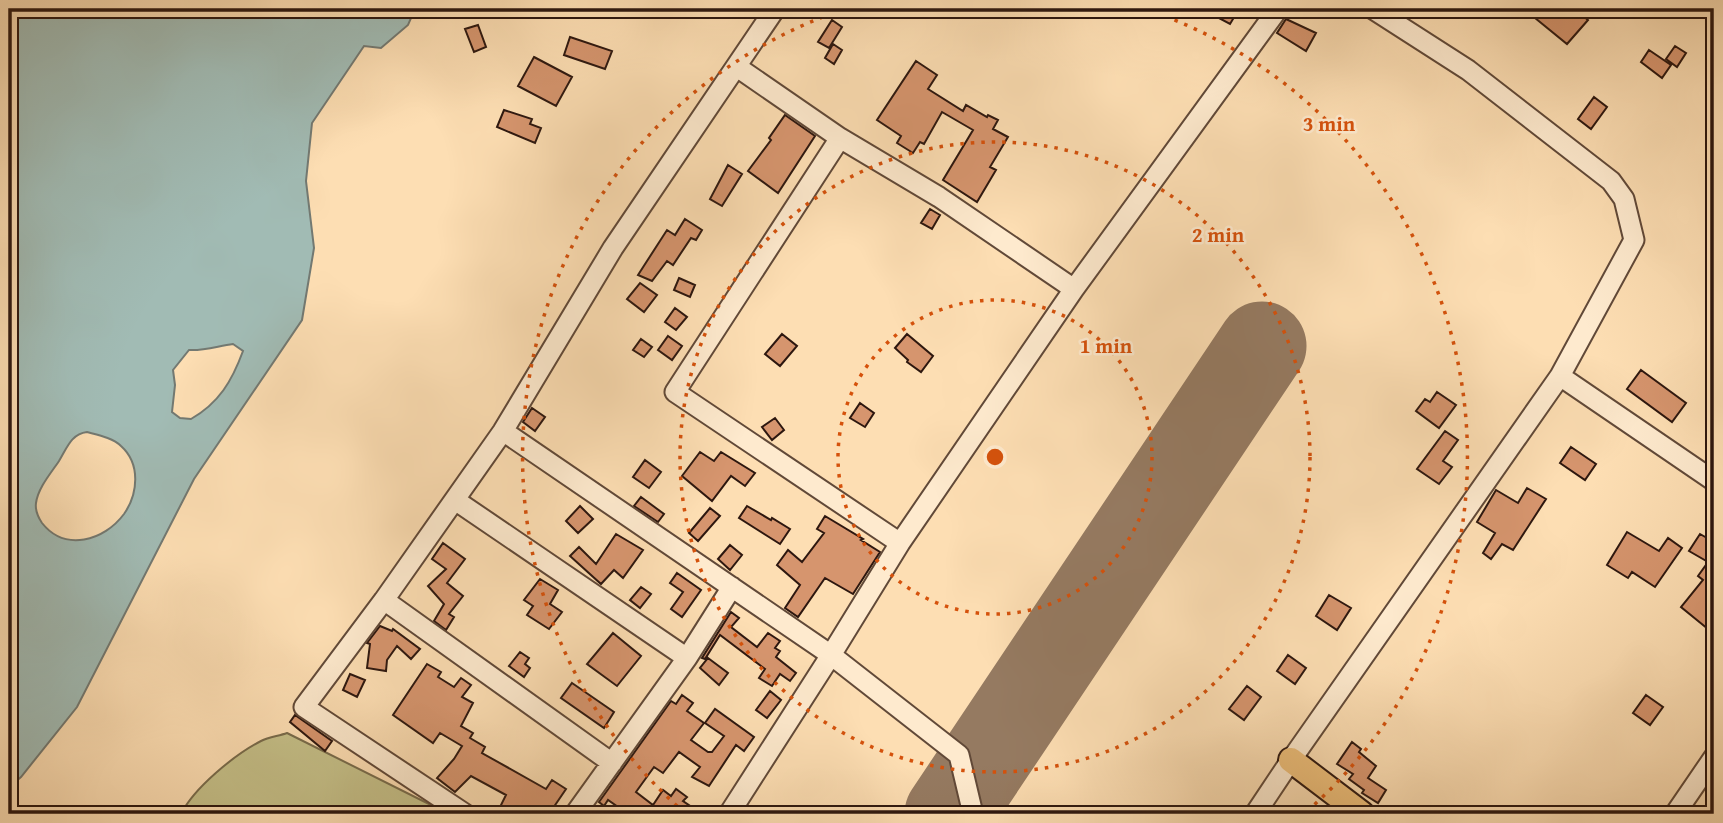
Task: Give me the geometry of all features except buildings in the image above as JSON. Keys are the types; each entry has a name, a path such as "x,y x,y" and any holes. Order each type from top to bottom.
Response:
{"main road":[{"path":"1291,760 1362,814"}],"street":[{"path":"465,814 304,707 384,600 503,431 613,248 775,9"},
{"path":"729,814 900,543 1074,289 1279,9"},
{"path":"1255,814 1560,376 1634,240 1624,199 1611,181 1468,70 1373,9"},
{"path":"737,66 840,138 939,197 1074,289"},
{"path":"840,138 675,392 900,543"},
{"path":"1560,376 1714,481"},
{"path":"503,431 831,655 959,755 973,814"},
{"path":"455,500 687,658"},
{"path":"575,814 687,658 732,587"},
{"path":"384,600 612,763"},
{"path":"1675,814 1714,757"}],"shaded area":[{"path":"287,733 449,814 181,814 195,794 227,763 267,738"}],"water":[{"path":"9,9 415,9 408,25 381,48 364,46 312,123 306,181 314,248 302,320 194,479 77,707 21,777 9,787","holes":["233,344 243,351 234,372 217,398 191,419 180,418 172,412 175,385 173,370 189,350","87,432 114,441 127,453 134,470 132,497 124,514 106,531 84,540 62,538 42,523 36,508 37,497 70,442"]}],"runway":[{"path":"949,814 1262,346"}]}
